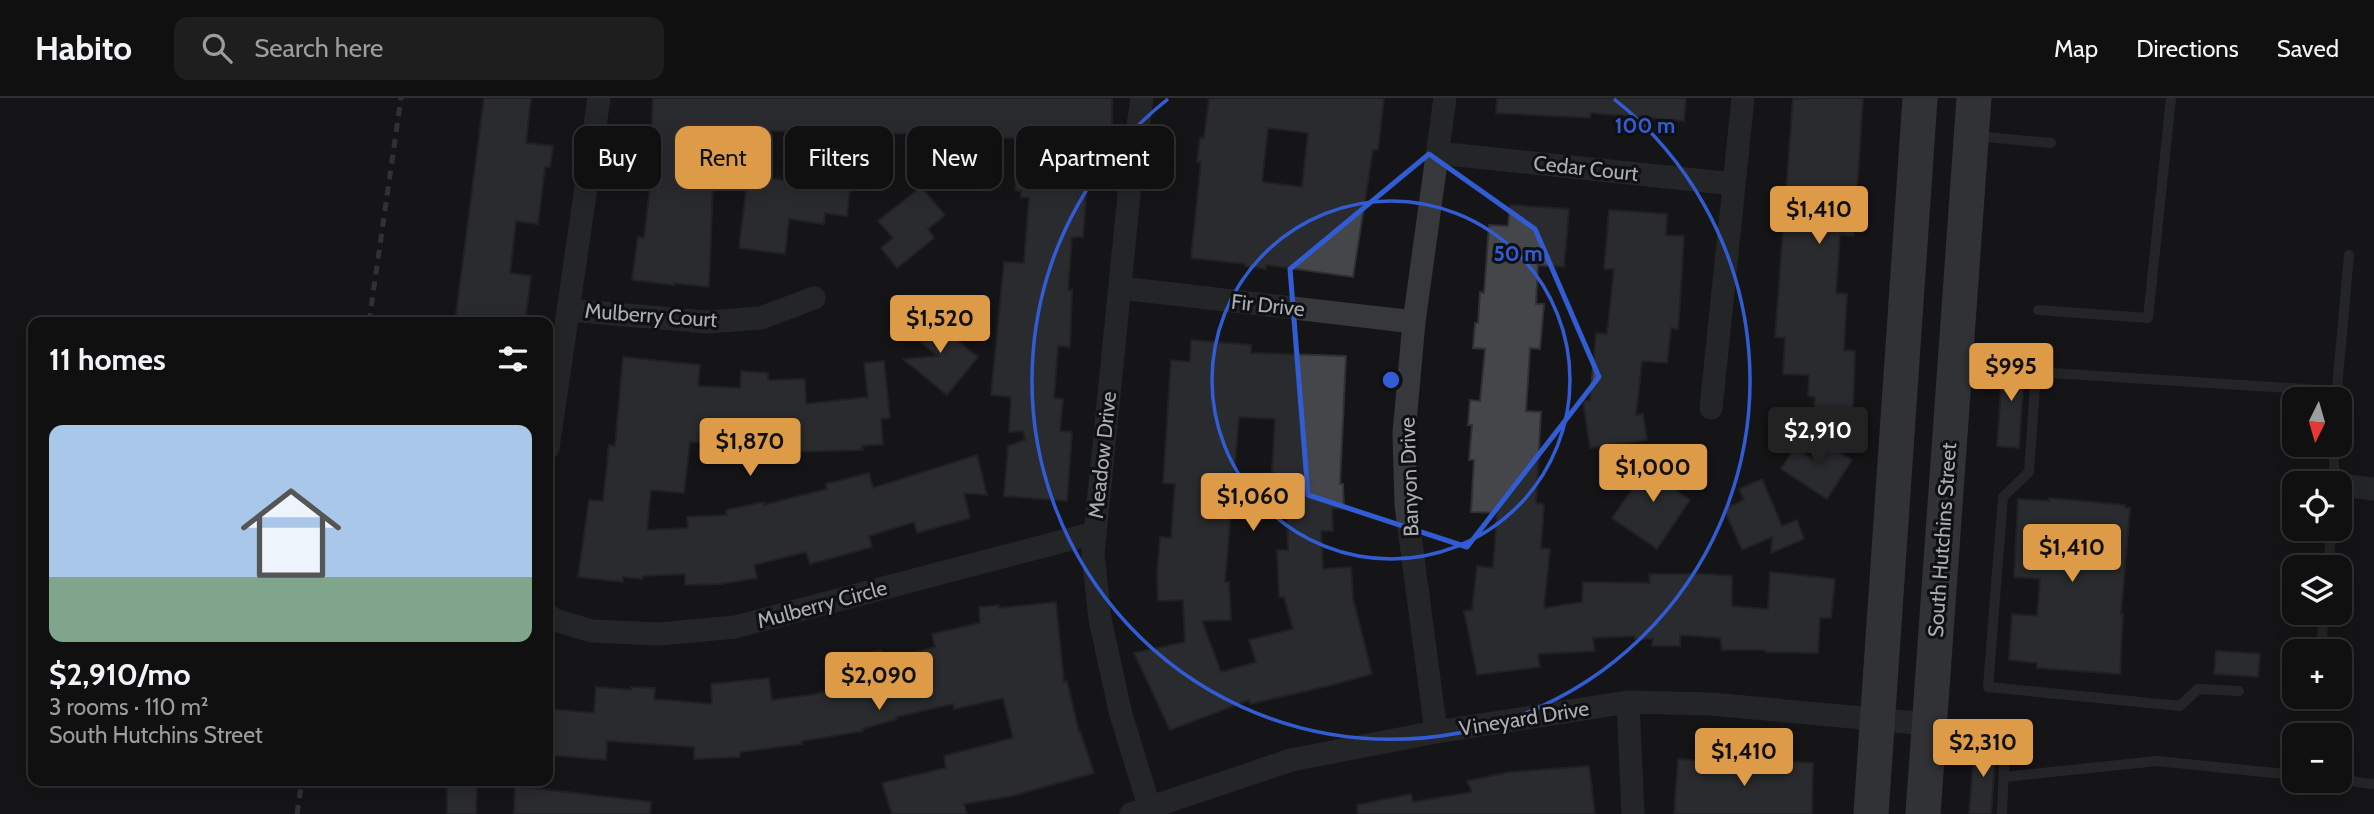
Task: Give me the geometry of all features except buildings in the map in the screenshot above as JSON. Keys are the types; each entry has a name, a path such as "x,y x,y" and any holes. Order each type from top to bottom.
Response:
{"main road":[{"path":"1871,814 1920,98"},
{"name":"South Hutchins Street","path":"1923,814 1974,98"}],"street":[{"path":"553,415 599,98"},
{"name":"Meadow Drive","path":"1140,810 1100,619 1093,554 1131,175 1142,98"},
{"name":"Banyon Drive","path":"1436,732 1406,505 1404,433 1414,322 1446,98"},
{"path":"1711,408 1743,98"},
{"name":"Cedar Court","path":"1438,153 1734,184"},
{"name":"Fir Drive","path":"1121,288 1414,322"},
{"name":"Mulberry Court","path":"569,310 707,322 761,318 814,298"},
{"path":"2352,486 2374,489"},
{"name":"Mulberry Circle","path":"553,619 592,631 660,634 736,627 1094,533"},
{"path":"1628,702 1633,814"},
{"name":"Vineyard Drive","path":"1140,810 1291,760 1436,732 1628,702 1711,704 1928,724"}],"lane":[{"path":"2038,310 2148,318 2171,98"},
{"path":"1971,136 2051,143"},
{"path":"2337,387 2349,255"},
{"path":"2239,691 2198,689 2180,705 1989,687 2003,497 2029,472 2036,372 2282,391"},
{"path":"2002,814 2006,745"},
{"path":"2004,777 2157,761 2282,774"},
{"path":"2352,781 2374,784"}],"highlighted area":[{"path":"1429,154 1535,229 1599,377 1467,547 1308,495 1290,269"}],"railway":[{"path":"370,317 401,98"},
{"path":"297,814 301,786"}]}
